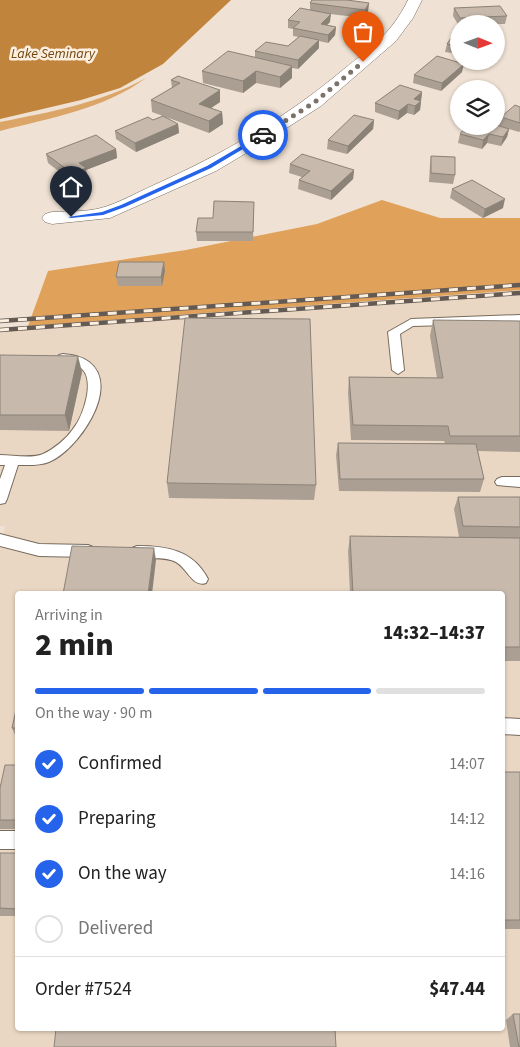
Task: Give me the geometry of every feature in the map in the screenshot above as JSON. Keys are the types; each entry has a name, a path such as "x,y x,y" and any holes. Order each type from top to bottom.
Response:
{"street":[{"path":"52,218 103,214 209,167 257,139 315,102 391,38 406,18 416,0"}],"lane":[{"path":"398,370 394,332 411,323 520,318"},
{"path":"0,499 7,460 46,458 66,445 80,430 92,401 95,381 87,365 71,358 54,358"},
{"path":"502,482 520,482"},
{"path":"0,540 39,550 98,551"},
{"path":"118,551 179,555 194,567 201,579"},
{"path":"505,726 520,727"},
{"path":"0,840 15,840"}],"shaded area":[{"path":"146,78 130,89 95,105 57,117 0,131 0,122 93,100 129,87"},
{"path":"382,200 440,218 520,218 520,290 28,326 48,271 186,250 317,224"},
{"path":"520,290 520,1047 0,1047 0,548 5,526 0,526 0,328"}],"water":[{"name":"Lake Seminary","path":"0,0 231,0 163,64 120,88 81,100 0,119"}],"building":[{"path":"312,0 347,0 369,3 365,10 310,3"},
{"path":"500,6 507,16 458,15 454,8"},
{"path":"300,8 331,14 321,24 336,27 328,35 293,28 300,22 288,20"},
{"path":"300,36 319,40 298,60 255,51 266,42 288,46"},
{"path":"228,51 292,66 280,77 256,71 243,81 202,71"},
{"path":"437,56 450,60 450,70 457,70 442,83 414,75"},
{"path":"178,76 220,90 199,104 222,112 209,121 151,100 180,83 171,80"},
{"path":"400,85 422,92 414,99 421,101 415,106 408,104 399,111 375,103"},
{"path":"515,105 520,107 520,123 505,118 505,114"},
{"path":"354,115 374,120 348,146 328,140"},
{"path":"163,116 178,124 135,143 115,131 148,117 153,120"},
{"path":"96,135 116,149 79,163 86,168 73,174 46,154"},
{"path":"464,135 488,135 483,140"},
{"path":"302,154 354,170 331,191 299,180 310,171 290,164"},
{"path":"431,156 455,157 455,175 431,173"},
{"path":"472,180 505,199 485,209 452,189"},
{"path":"214,201 254,202 253,232 196,232 198,218 213,218"},
{"path":"119,262 164,262 161,277 116,277"},
{"path":"185,318 310,319 316,485 167,483"},
{"path":"433,320 520,321 520,436 450,436 448,426 353,425 349,377 443,378"},
{"path":"0,355 78,356 65,415 0,415"},
{"path":"338,443 476,444 484,479 340,479"},
{"path":"458,497 520,497 520,527 463,526"},
{"path":"350,536 520,538 520,647 505,647 505,591 353,591"},
{"path":"72,546 154,548 148,591 64,591"},
{"path":"15,714 15,728 12,728"},
{"path":"5,765 15,765 15,820 0,820 0,788"},
{"path":"505,772 520,772 520,920 505,920"},
{"path":"0,853 15,853 15,909 0,908"},
{"path":"513,1014 520,1014 520,1047 519,1047"},
{"path":"56,1031 335,1031 336,1047 54,1047"}],"railway":[{"path":"0,321 520,285"},
{"path":"0,330 520,293"}],"way so far":[{"path":"263,135 315,102 363,62"}],"route":[{"path":"71,217 103,214 161,190 209,167 263,135"}]}
